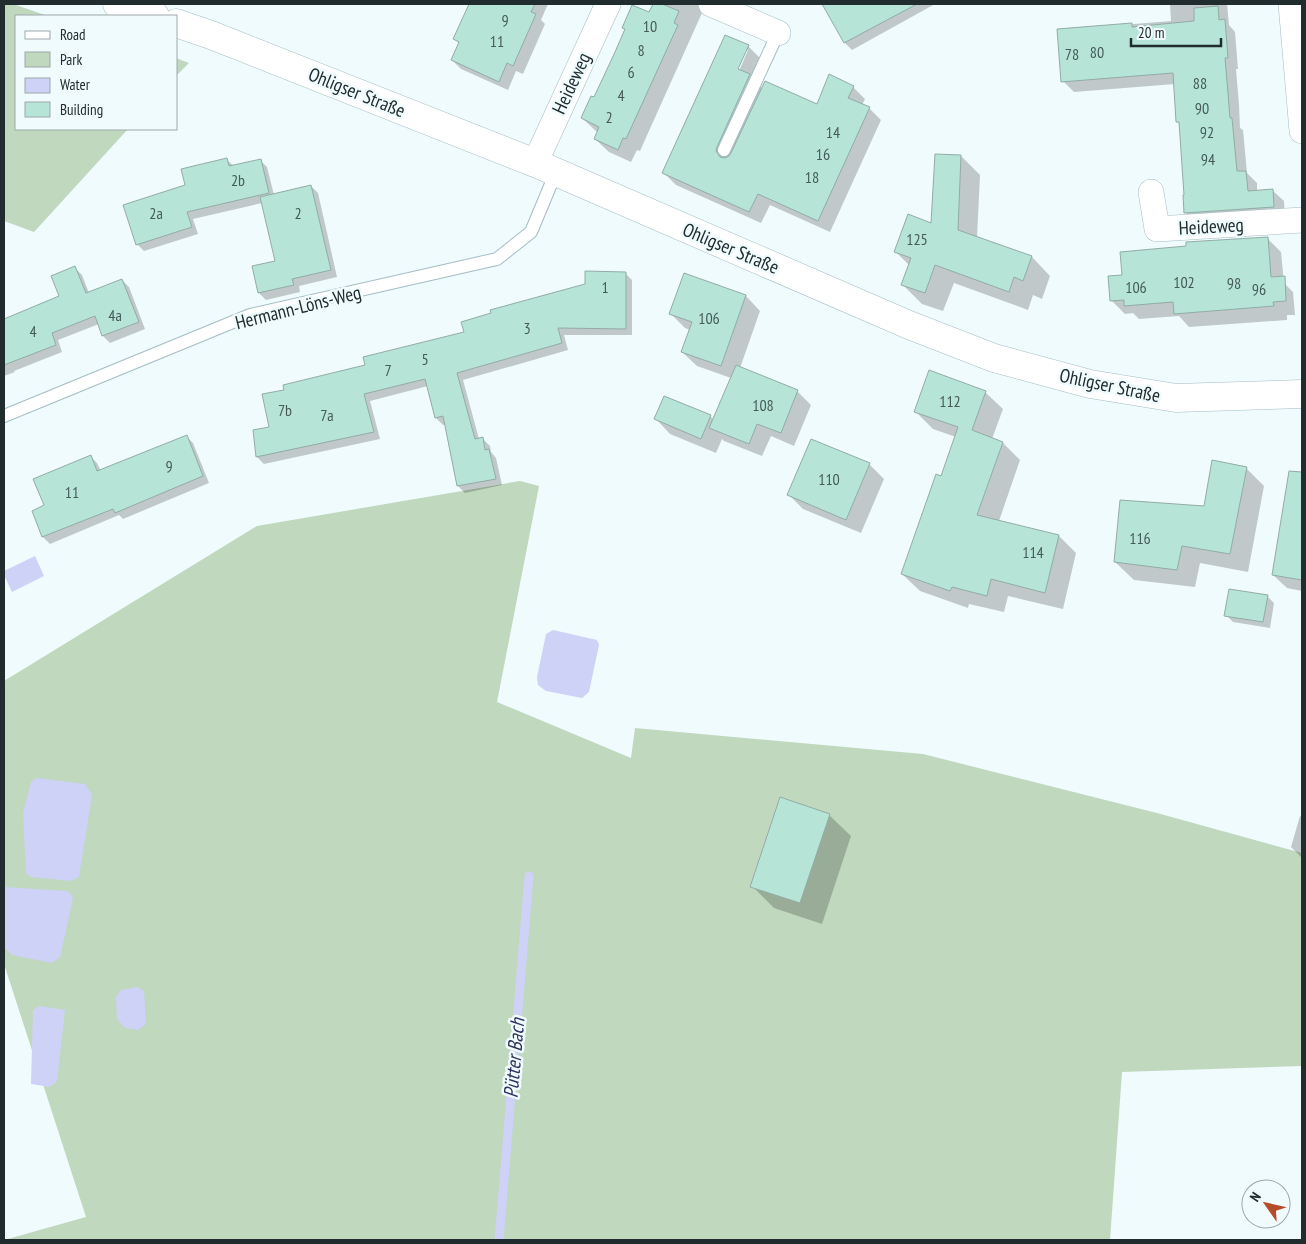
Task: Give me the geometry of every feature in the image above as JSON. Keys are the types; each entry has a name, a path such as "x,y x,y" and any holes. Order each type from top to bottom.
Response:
{"main road":[{"path":"117,4 152,15"},
{"name":"Ohligser Straße","path":"178,24 546,168 909,325 994,358 1090,384 1176,398 1302,394"}],"street":[{"name":"Heideweg","path":"546,168 608,4"},
{"path":"712,4 778,33"},
{"path":"1291,4 1302,131"},
{"name":"Heideweg","path":"1151,192 1157,229 1302,220"}],"lane":[{"path":"724,150 778,33"},
{"name":"Hermann-Löns-Weg","path":"4,416 250,315 497,260 531,232 546,168"}],"green space":[{"path":"4,4 13,4 45,15 15,15 15,130 127,130 34,232 4,221"},
{"path":"178,59 189,63 178,74"},
{"path":"520,481 539,486 497,702 631,758 635,728 923,754 1157,813 1302,853 1302,1066 1122,1072 1110,1240 4,1240 86,1217 4,964 4,681 257,526"}],"water":[{"path":"35,556 44,576 12,592 4,571"},
{"path":"553,630 597,640 599,645 589,692 582,698 546,691 538,685 537,677 546,634"},
{"path":"37,778 85,784 92,795 79,877 71,881 31,877 26,873 23,813 31,782"},
{"path":"4,887 68,891 73,898 60,957 52,963 12,955 4,947"},
{"path":"138,987 144,991 146,1024 138,1030 125,1028 117,1019 116,997 121,990"},
{"path":"40,1006 65,1010 57,1081 50,1087 31,1084 33,1010"}],"building":[{"path":"469,4 535,4 531,12 536,14 513,66 507,63 499,82 451,60 459,42 453,39"},
{"path":"653,4 662,4 679,11 674,23 678,25 626,139 623,138 618,150 594,139 599,127 581,118 591,96 594,97 615,52 625,29 622,28 632,5 649,12"},
{"path":"822,4 917,4 844,43"},
{"path":"1218,6 1219,20 1225,19 1228,58 1225,58 1237,171 1246,171 1248,191 1273,189 1274,207 1184,213 1179,122 1176,122 1173,73 1061,82 1057,29 1132,23 1132,27 1194,21 1194,8"},
{"path":"725,35 749,45 738,69 750,74 717,147 716,151 720,157 725,158 731,153 765,81 817,104 829,74 854,86 848,98 870,107 818,221 758,194 749,212 662,173"},
{"path":"935,154 961,155 958,230 1032,256 1023,281 1014,277 1009,292 935,265 925,293 901,285 911,258 894,252 908,214 931,223"},
{"path":"227,158 229,166 261,159 269,193 187,212 192,227 136,245 123,205 185,185 181,169"},
{"path":"311,185 331,270 292,279 294,285 258,293 252,266 275,261 260,197"},
{"path":"1268,237 1271,277 1285,276 1286,301 1273,302 1274,306 1174,314 1173,302 1124,306 1124,300 1110,301 1108,276 1122,275 1120,252 1186,246 1186,242"},
{"path":"75,266 86,293 122,279 139,322 102,336 95,316 52,333 56,345 4,365 4,319 59,296 51,276"},
{"path":"585,271 626,272 626,329 558,328 562,343 457,373 475,439 483,437 485,450 489,449 496,479 457,486 443,416 435,418 425,379 364,394 374,432 256,457 253,430 269,427 262,394 284,390 283,385 365,365 363,357 464,332 461,322 491,313 490,310 585,284"},
{"path":"684,273 746,295 721,366 681,352 692,322 669,314"},
{"path":"736,365 798,390 781,433 757,424 749,444 709,428"},
{"path":"929,370 986,391 972,430 1003,442 977,515 1059,535 1045,593 991,579 987,596 952,587 950,591 901,574 936,474 941,476 958,427 914,412"},
{"path":"664,396 711,415 701,439 654,419"},
{"path":"187,435 203,476 115,513 113,509 42,537 32,511 44,505 33,479 91,455 97,471"},
{"path":"811,439 870,463 846,520 787,495"},
{"path":"1212,460 1247,467 1230,554 1182,546 1177,570 1114,562 1120,500 1204,506"},
{"path":"1289,471 1302,472 1302,580 1272,575"},
{"path":"1229,589 1268,595 1263,622 1224,616"},
{"path":"780,797 830,814 800,903 750,887"}],"waterway":[{"name":"Pütter Bach","path":"499,1240 529,876"}]}
